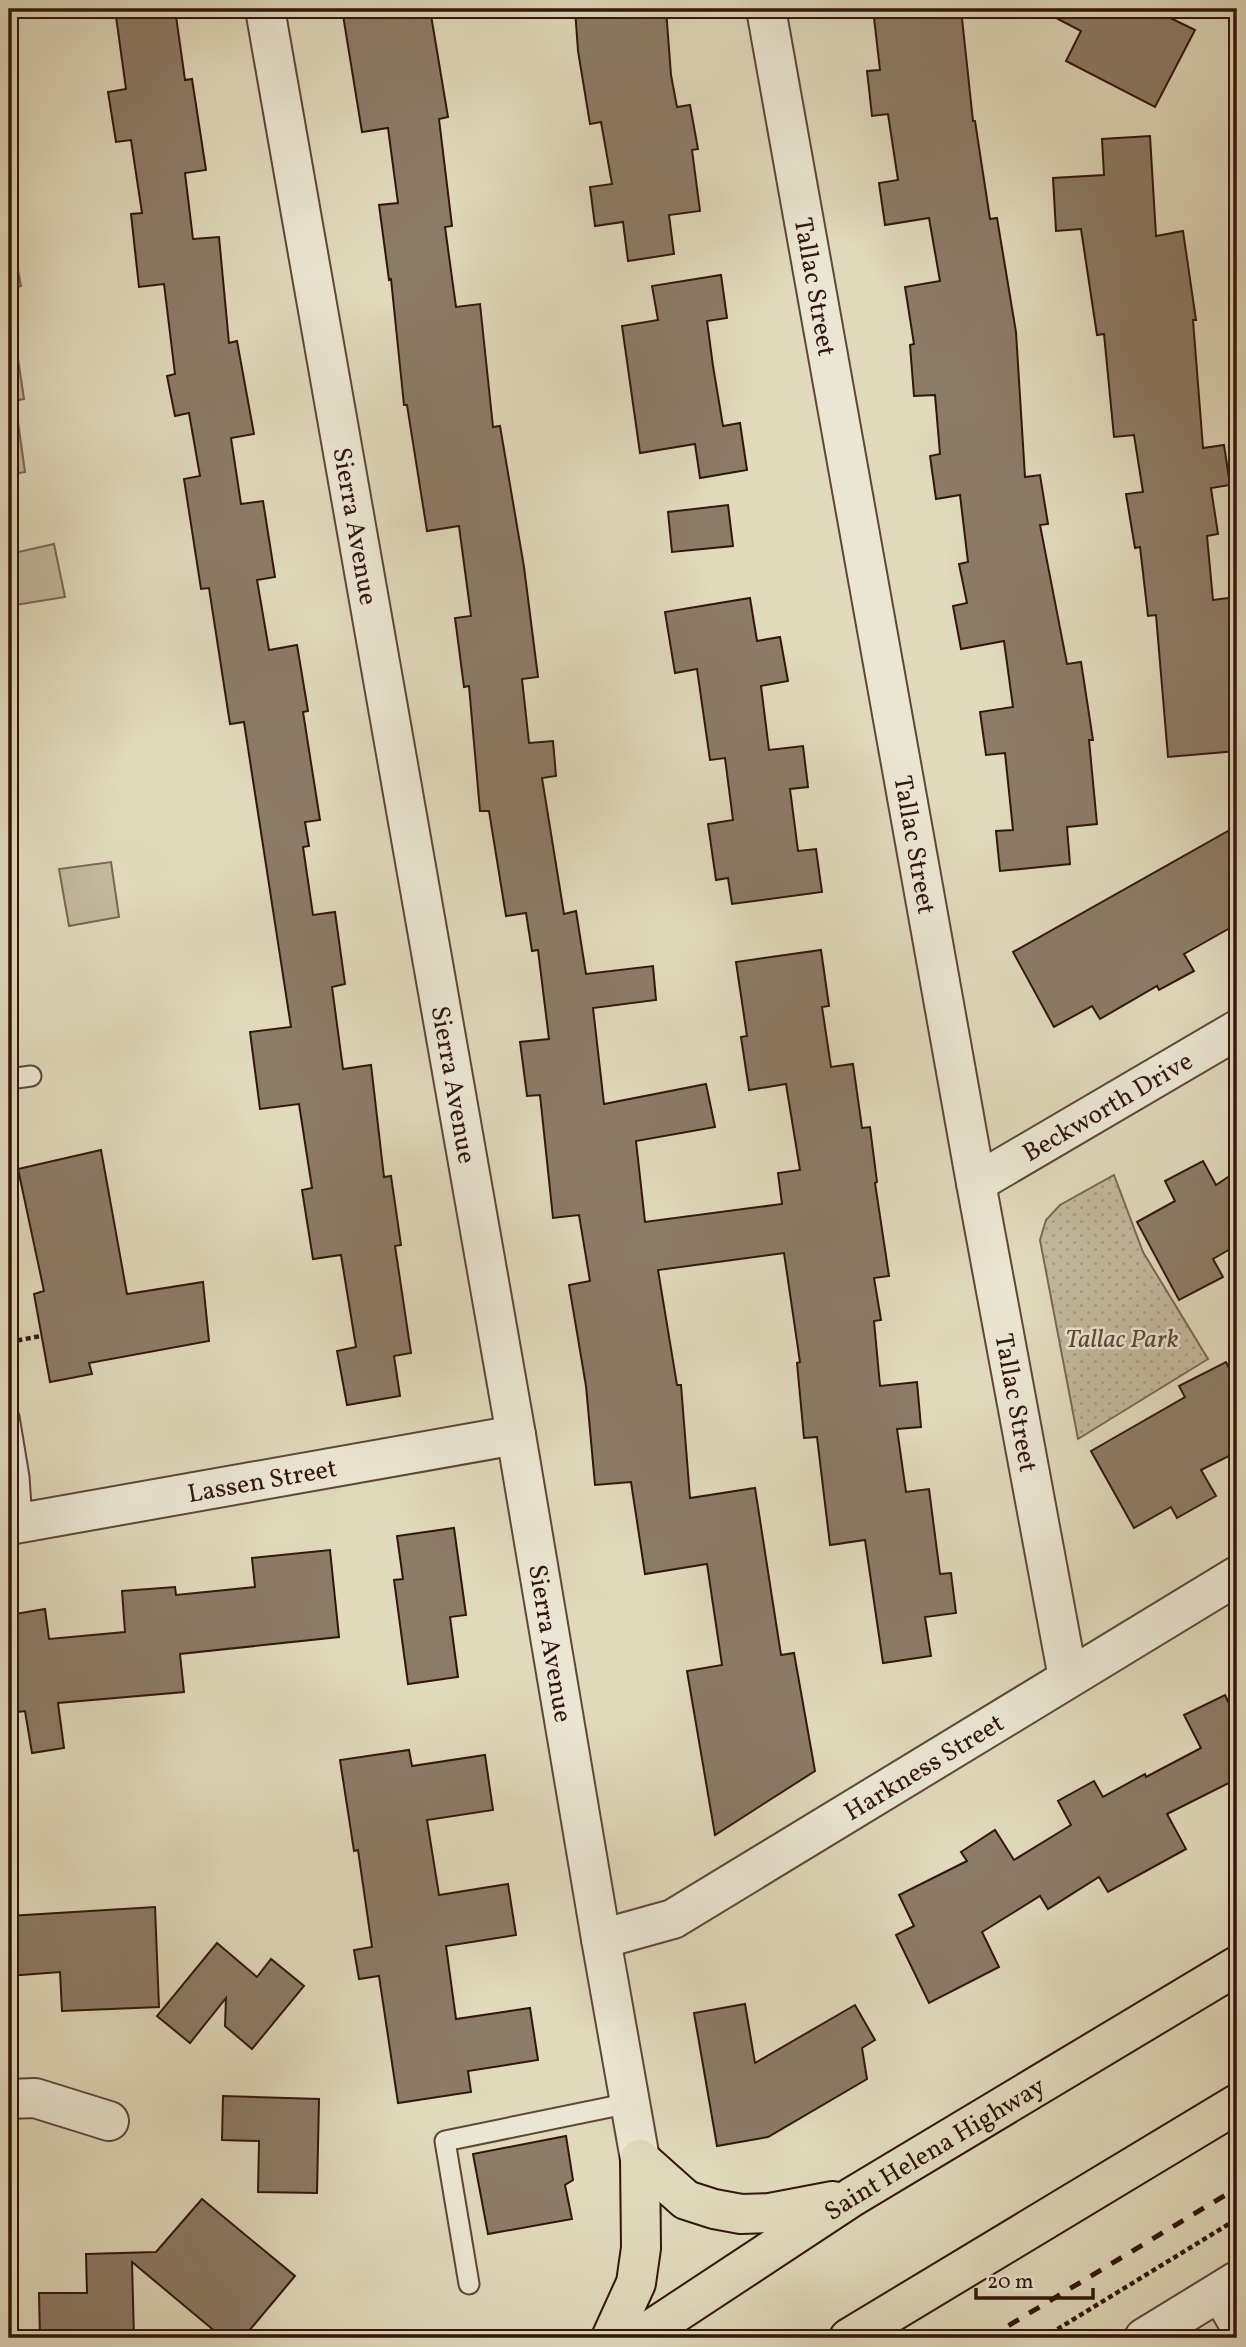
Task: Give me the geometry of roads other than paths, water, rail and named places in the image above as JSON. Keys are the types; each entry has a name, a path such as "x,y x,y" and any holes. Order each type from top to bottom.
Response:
{"highway":[{"name":"Saint Helena Highway","path":"638,2338 852,2197 1237,1966"},
{"path":"849,2338 1237,2104"},
{"path":"640,2159 686,2200 741,2214 770,2213 852,2197"},
{"path":"611,2338 636,2283 641,2248 640,2159"}],"street":[{"name":"Sierra Avenue","path":"265,9 516,1435 640,2159"},
{"name":"Tallac Street","path":"766,9 976,1183 1068,1678"},
{"name":"Beckworth Drive","path":"976,1183 1237,1030"},
{"name":"Lassen Street","path":"15,1523 516,1435"},
{"name":"Harkness Street","path":"601,1939 673,1919 1237,1576"},
{"path":"9,2099 35,2098 109,2120"},
{"path":"1144,2338 1225,2289"}],"lane":[{"path":"9,1079 31,1076"},
{"path":"9,1417 19,1477 15,1523"},
{"path":"469,2284 444,2141 630,2104"},
{"path":"1225,2289 1236,2338"}],"railway":[{"path":"988,2338 1237,2188"}],"park label":[{"name":"Tallac Park","path":"1122,1338"}]}
